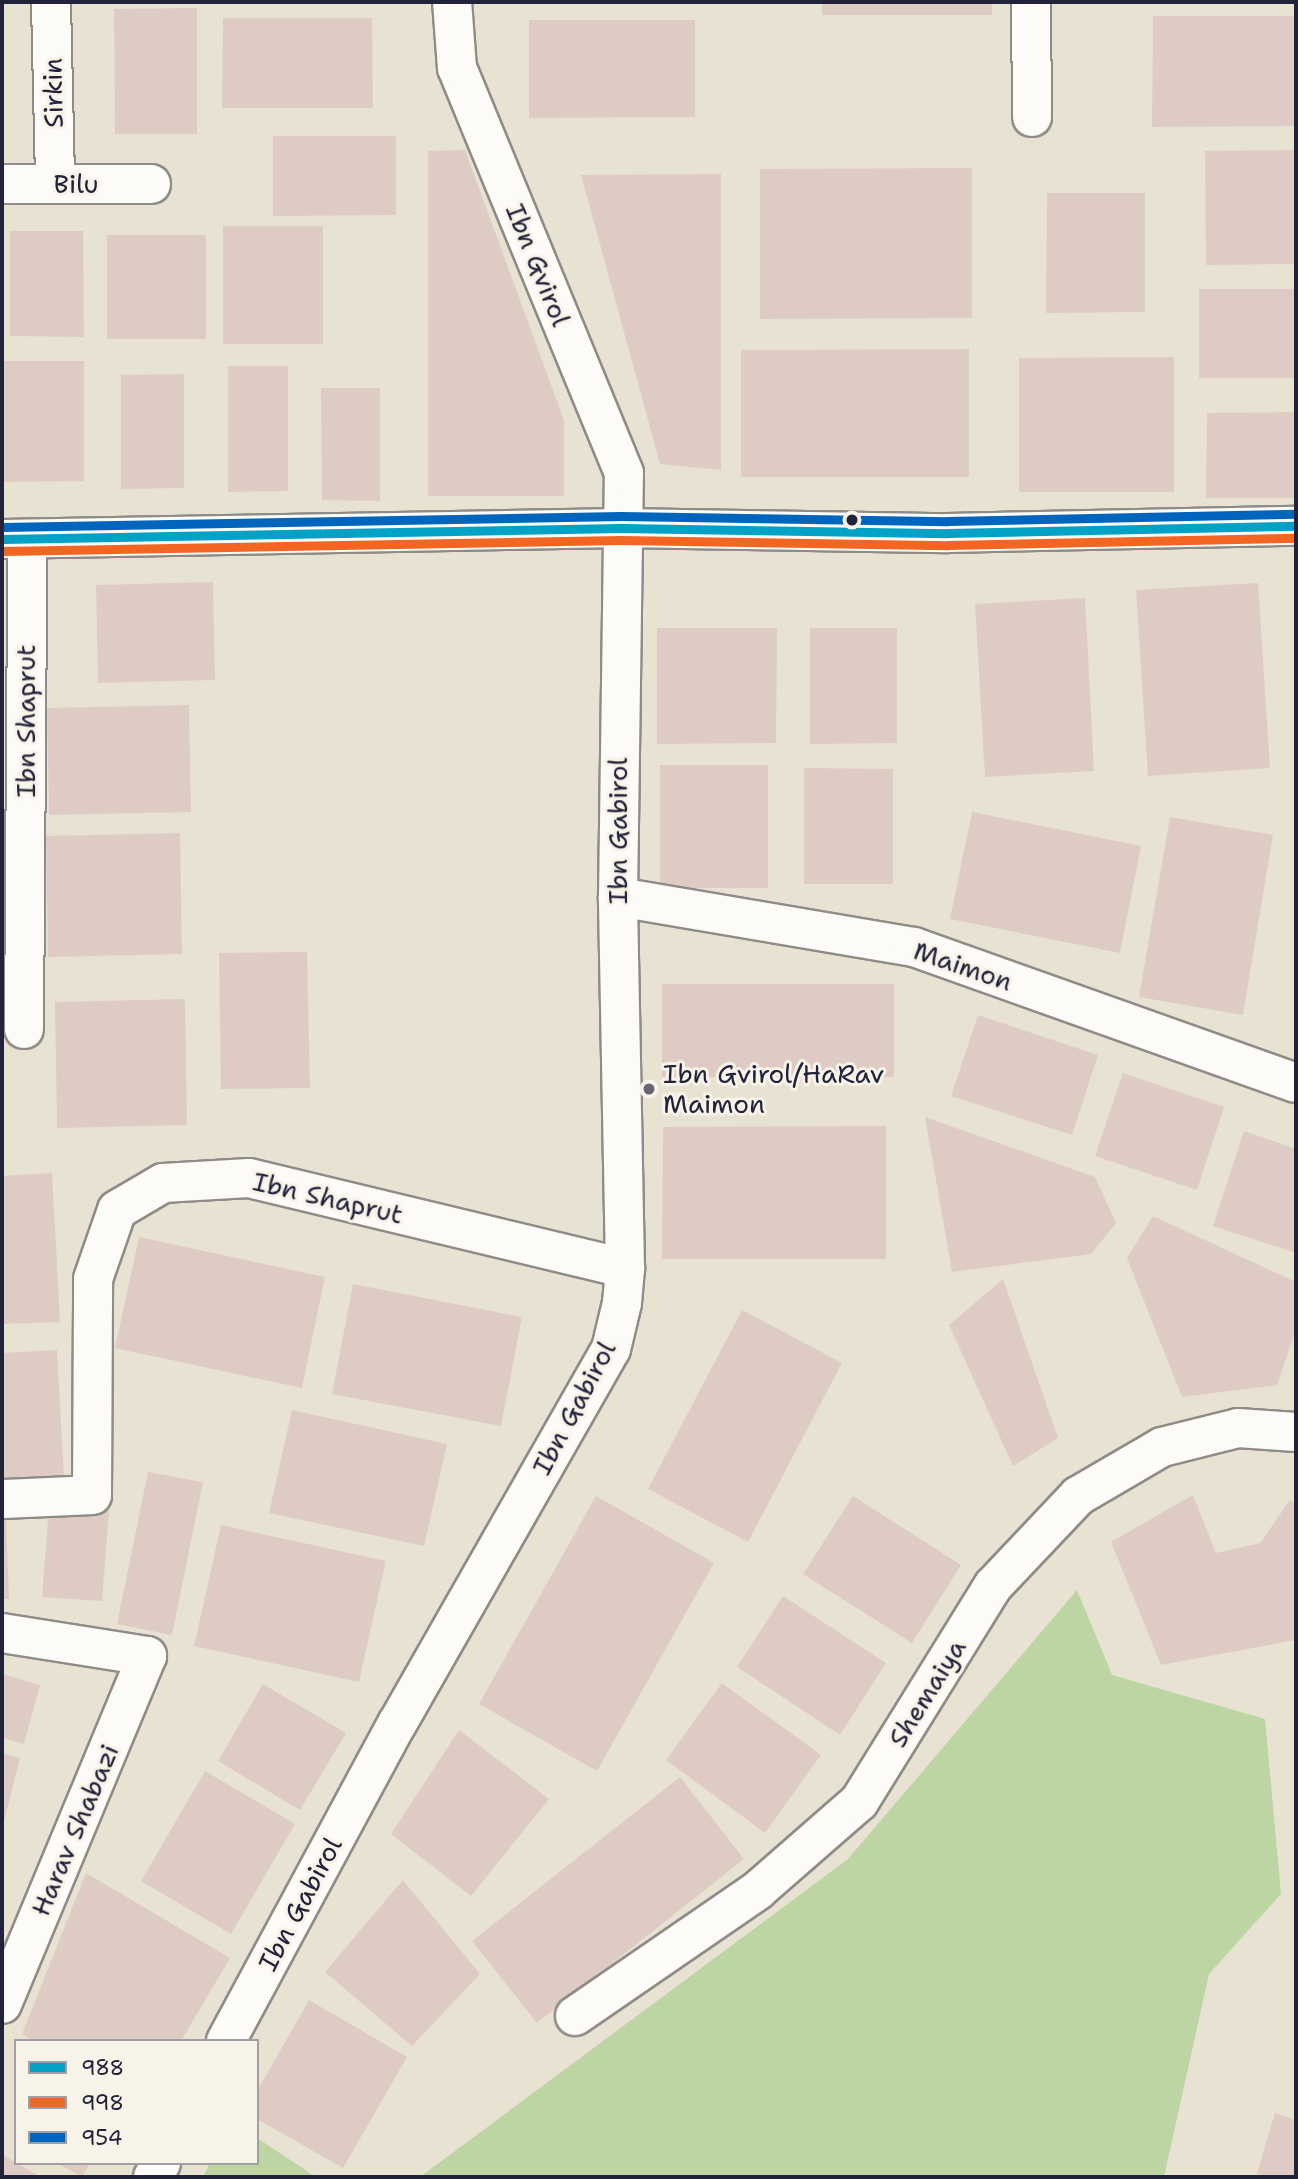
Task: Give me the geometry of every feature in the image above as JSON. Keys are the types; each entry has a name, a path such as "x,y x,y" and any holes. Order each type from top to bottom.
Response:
{"street":[{"name":"Sirkin","path":"51,2 55,184"},
{"name":"Ibn Gvirol","path":"452,2 457,68 624,473 621,528"},
{"path":"1031,2 1032,117"},
{"name":"Bilu","path":"2,184 150,184"},
{"path":"14,539 621,528 948,533 1296,526"},
{"name":"Ibn Gabirol","path":"227,2039 397,1724 611,1349 622,1303 625,1268 618,897 621,528"},
{"name":"Ibn Shaprut","path":"14,539 24,1029"},
{"name":"Maimon","path":"618,897 914,947 1296,1083"},
{"name":"Ibn Shaprut","path":"2,1499 92,1495 93,1279 117,1210 163,1183 249,1178 625,1268"},
{"name":"Shemaiya","path":"575,2016 758,1890 859,1802 993,1586 1079,1496 1162,1447 1238,1428 1296,1432"},
{"name":"Harav Shabazi","path":"2,1633 147,1656 2,2004"}],"green space":[{"path":"1077,1590 1112,1675 1265,1719 1281,1894 1209,1974 1164,2177 420,2177 848,1859"},
{"path":"259,2139 316,2177 203,2177 209,2165 259,2165"}],"building":[{"path":"822,2 992,2 992,15 822,15"},
{"path":"197,8 197,134 115,134 114,9"},
{"path":"1153,16 1296,16 1296,126 1152,127"},
{"path":"223,18 372,18 373,108 222,108"},
{"path":"529,20 695,20 695,117 529,118"},
{"path":"273,136 396,136 396,215 273,216"},
{"path":"465,150 564,420 564,496 428,496 428,151"},
{"path":"1296,150 1296,264 1206,265 1205,151"},
{"path":"972,168 972,318 760,319 760,169"},
{"path":"721,174 721,470 660,464 581,175"},
{"path":"1047,193 1145,193 1145,312 1046,313"},
{"path":"223,226 323,226 323,344 223,344"},
{"path":"10,231 83,231 84,337 10,336"},
{"path":"107,235 206,235 206,339 107,339"},
{"path":"1199,289 1296,289 1296,378 1199,378"},
{"path":"969,349 969,477 741,477 741,350"},
{"path":"1174,357 1174,492 1019,492 1019,358"},
{"path":"2,361 84,361 84,481 2,482"},
{"path":"228,366 288,366 288,491 228,492"},
{"path":"184,374 184,488 121,489 121,375"},
{"path":"321,388 380,388 380,501 322,500"},
{"path":"1296,412 1296,498 1206,498 1207,413"},
{"path":"213,582 215,680 98,683 96,585"},
{"path":"1258,583 1270,768 1148,776 1136,590"},
{"path":"1085,598 1094,771 985,777 975,604"},
{"path":"657,628 777,628 776,743 657,744"},
{"path":"810,628 897,628 897,743 810,744"},
{"path":"189,705 191,812 49,815 47,708"},
{"path":"660,765 768,765 768,888 660,888"},
{"path":"804,768 893,769 893,884 804,884"},
{"path":"972,812 1141,846 1120,953 950,919"},
{"path":"1170,817 1273,835 1243,1015 1139,997"},
{"path":"180,833 182,954 48,957 46,836"},
{"path":"307,952 310,1088 221,1089 219,953"},
{"path":"662,984 894,984 894,1077 662,1077"},
{"path":"185,999 187,1125 57,1128 55,1002"},
{"path":"978,1015 1098,1055 1072,1135 951,1096"},
{"path":"1123,1073 1224,1107 1197,1190 1095,1156"},
{"path":"925,1117 1095,1177 1116,1223 1091,1254 952,1272"},
{"path":"886,1126 886,1259 662,1259 663,1127"},
{"path":"1244,1131 1296,1149 1296,1253 1213,1226"},
{"path":"52,1173 60,1322 2,1324 2,1176"},
{"path":"1153,1216 1296,1282 1296,1329 1277,1385 1182,1397 1127,1258"},
{"path":"139,1237 325,1277 302,1388 115,1348"},
{"path":"1003,1279 1058,1438 1013,1466 949,1325"},
{"path":"353,1284 522,1317 501,1426 332,1394"},
{"path":"742,1310 842,1363 748,1542 648,1489"},
{"path":"57,1350 64,1477 2,1480 2,1353"},
{"path":"292,1410 447,1444 424,1546 269,1513"},
{"path":"148,1472 203,1482 172,1635 117,1624"},
{"path":"1193,1495 1216,1553 1260,1543 1290,1500 1296,1504 1296,1640 1161,1665 1111,1542"},
{"path":"596,1496 714,1563 597,1771 479,1704"},
{"path":"853,1496 961,1565 912,1643 803,1574"},
{"path":"49,1507 109,1511 102,1601 42,1597"},
{"path":"2,1516 6,1516 9,1599 2,1599"},
{"path":"221,1525 386,1561 359,1682 194,1646"},
{"path":"783,1596 886,1663 840,1735 737,1667"},
{"path":"2,1674 40,1685 24,1744 2,1738"},
{"path":"722,1683 821,1755 765,1833 666,1760"},
{"path":"263,1684 346,1733 300,1810 218,1761"},
{"path":"459,1730 549,1799 471,1896 391,1834"},
{"path":"2,1753 20,1758 3,1826 2,1825"},
{"path":"205,1771 295,1824 231,1934 141,1881"},
{"path":"680,1777 744,1859 537,2023 472,1941"},
{"path":"86,1873 230,1958 182,2039 30,2039 22,2034"},
{"path":"403,1880 480,1974 412,2046 325,1972"},
{"path":"309,2000 407,2057 343,2168 259,2120 259,2088"},
{"path":"1275,2113 1296,2120 1296,2177 1256,2177"},
{"path":"2,2154 14,2162 14,2165 20,2165 41,2177 2,2177"},
{"path":"61,2165 89,2165 82,2177"}],"transit line":[{"name":"954","path":"2,527 621,516 948,521 1296,514"},
{"name":"988","path":"2,539 621,528 948,533 1296,526"},
{"name":"998","path":"2,551 621,540 948,545 1296,538"}],"place":[{"name":"Ibn Gvirol/HaRav Maimon","path":"649,1089"}]}
